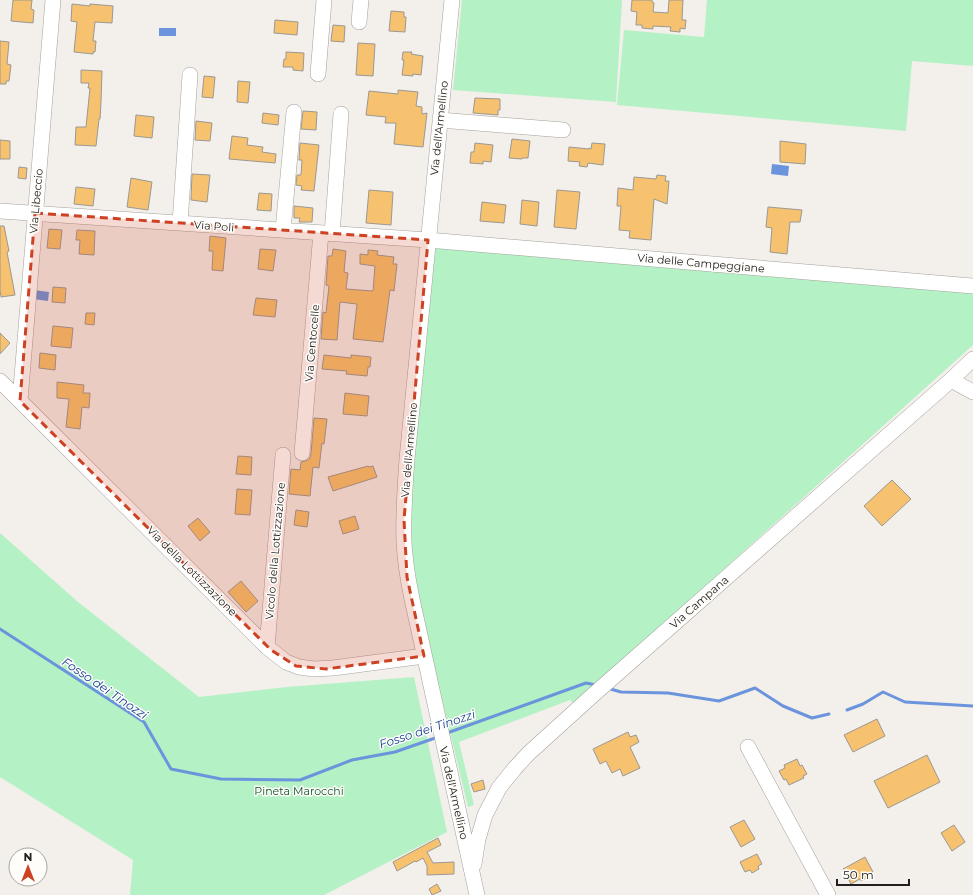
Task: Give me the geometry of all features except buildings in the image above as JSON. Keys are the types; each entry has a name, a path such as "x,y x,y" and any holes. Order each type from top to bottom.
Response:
{"street":[{"name":"Via Libeccio","path":"20,401 53,0"},
{"path":"318,74 324,0"},
{"path":"359,22 361,0"},
{"name":"Via dell'Armellino","path":"452,0 407,466 404,544 407,577 477,895"},
{"path":"180,223 190,75"},
{"path":"283,230 294,112"},
{"name":"Via Centocelle","path":"302,453 341,114"},
{"path":"440,116 558,125"},
{"name":"Via Poli","path":"0,210 428,240"},
{"name":"Via delle Campeggiane","path":"428,240 973,286"},
{"name":"Via Campana","path":"473,875 477,843 485,815 500,788 515,768 594,695 951,380 973,358"},
{"path":"951,380 973,392"},
{"name":"Via della Lottizzazione","path":"0,381 267,647 286,662 299,667 314,669 333,668 424,656"},
{"name":"Vicolo della Lottizzazione","path":"267,647 283,454"},
{"path":"748,747 828,895"}],"highlighted area":[{"path":"35,213 428,240 404,520 407,577 424,656 326,669 296,666 271,650 20,401"}],"green space":[{"path":"462,0 622,0 616,102 453,90"},
{"path":"707,0 973,0 973,66 912,61 906,131 617,105 624,30 704,37"},
{"path":"436,246 973,288 973,345 574,704 570,700 459,742 474,805 468,807 409,562 406,485"},
{"name":"Pineta Marocchi","path":"0,533 78,602 199,697 287,687 414,677 447,832 324,895 130,895 133,860 0,777"}],"water":[{"path":"159,28 176,28 176,36 159,36"},
{"path":"772,164 789,166 788,176 771,174"},
{"path":"34,290 49,292 48,301 33,299"}],"waterway":[{"name":"Fosso dei Tinozzi","path":"0,629 144,722 171,769 221,779 300,780 352,760 395,752 438,737"},
{"name":"Fosso dei Tinozzi","path":"447,733 586,683 596,685"},
{"name":"Fosso dei Tinozzi","path":"607,688 621,692 668,693 719,701 755,688 783,706 812,718 829,714"},
{"name":"Fosso dei Tinozzi","path":"847,710 863,704 883,692 905,702 973,706"}]}
